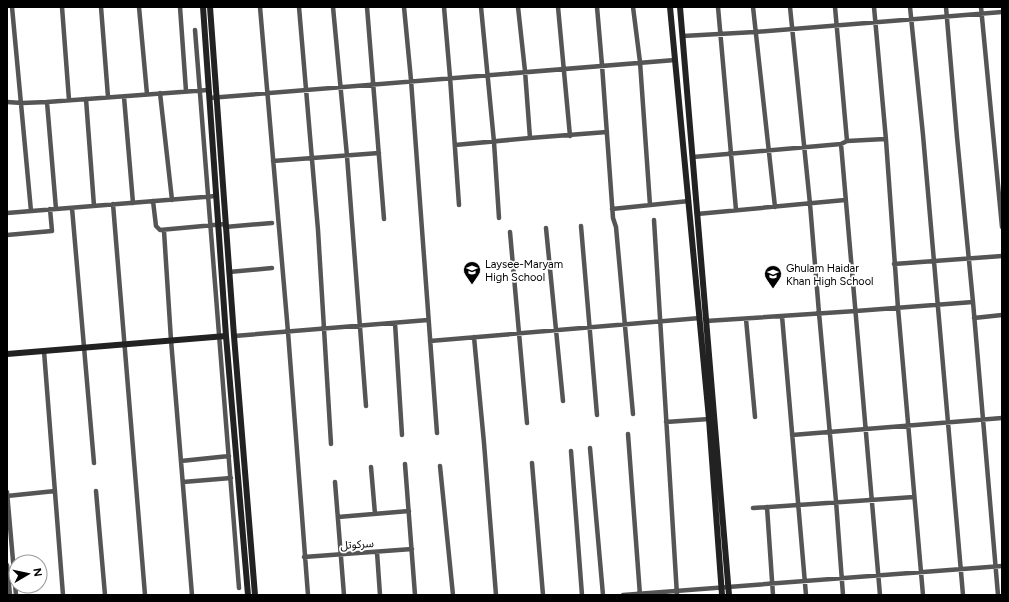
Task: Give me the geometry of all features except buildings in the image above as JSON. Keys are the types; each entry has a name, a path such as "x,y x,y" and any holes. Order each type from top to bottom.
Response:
{"main road":[{"path":"202,7 226,336 248,592"},
{"path":"210,7 225,226 255,595"},
{"path":"670,7 689,201 703,319 725,587 722,595"},
{"path":"680,7 697,214 699,278"},
{"path":"223,287 227,289 230,286"},
{"path":"224,306 228,303 232,305"},
{"path":"703,319 709,419 725,587 729,595"},
{"path":"7,354 226,336"},
{"path":"246,569 254,569"},
{"path":"248,592 251,587 254,588"}],"street":[{"path":"12,7 31,211"},
{"path":"62,7 69,100"},
{"path":"101,7 108,97"},
{"path":"139,7 147,94"},
{"path":"180,7 186,91"},
{"path":"260,7 268,92 272,161 288,332 308,595"},
{"path":"298,7 312,159 331,444"},
{"path":"333,7 347,156 366,406"},
{"path":"367,7 384,219"},
{"path":"404,7 411,80 437,433"},
{"path":"444,7 459,205"},
{"path":"481,7 494,142 499,218"},
{"path":"518,7 530,138"},
{"path":"558,7 570,136"},
{"path":"597,7 612,208 616,227 633,414"},
{"path":"633,7 640,62 650,205"},
{"path":"718,7 736,210"},
{"path":"753,7 775,207"},
{"path":"790,7 805,148 843,595"},
{"path":"835,7 846,141"},
{"path":"874,7 894,264 923,595"},
{"path":"910,7 923,135 963,595"},
{"path":"946,7 998,595"},
{"path":"981,7 1002,227"},
{"path":"683,36 836,26 1002,12"},
{"path":"195,30 239,588"},
{"path":"209,98 411,80 675,60"},
{"path":"7,102 48,102 208,90"},
{"path":"160,93 172,200"},
{"path":"124,97 133,203"},
{"path":"86,98 94,206"},
{"path":"48,102 56,209"},
{"path":"455,145 607,132"},
{"path":"692,157 805,148 841,144 846,141 885,139"},
{"path":"841,144 880,595"},
{"path":"272,161 379,153"},
{"path":"7,213 216,196"},
{"path":"697,214 845,200"},
{"path":"153,201 156,226 158,229 164,231 218,225 225,226 272,223"},
{"path":"612,208 689,201"},
{"path":"113,204 144,595"},
{"path":"72,208 94,463"},
{"path":"7,235 52,231 50,210"},
{"path":"654,220 676,593"},
{"path":"581,226 597,415"},
{"path":"546,228 563,401"},
{"path":"164,231 171,340 192,595"},
{"path":"510,232 527,424"},
{"path":"894,264 1002,256"},
{"path":"229,272 272,268"},
{"path":"430,341 625,324 703,319 746,319 973,302"},
{"path":"974,318 1002,315"},
{"path":"782,316 806,595"},
{"path":"746,319 755,417"},
{"path":"234,336 428,320"},
{"path":"395,323 402,434"},
{"path":"474,337 496,595"},
{"path":"44,351 63,595"},
{"path":"792,435 1002,418"},
{"path":"666,422 709,419"},
{"path":"628,434 640,594"},
{"path":"590,448 602,595"},
{"path":"571,451 582,595"},
{"path":"181,461 229,456"},
{"path":"532,463 543,595"},
{"path":"405,464 415,595"},
{"path":"371,466 375,514"},
{"path":"440,466 453,595"},
{"path":"183,482 231,478"},
{"path":"335,482 344,595"},
{"path":"96,491 105,595"},
{"path":"7,492 8,521 16,595"},
{"path":"7,496 55,492"},
{"path":"753,508 914,497"},
{"path":"767,507 773,595"},
{"path":"338,517 409,511"},
{"name":"سرکوتل","path":"304,557 412,549"},
{"path":"377,552 380,595"},
{"path":"7,565 10,595"},
{"path":"623,595 676,593 772,583 1002,566"}],"place":[{"name":"Laysee-Maryam High School","path":"472,285"},
{"name":"Ghulam Haidar Khan High School","path":"773,289"}]}
